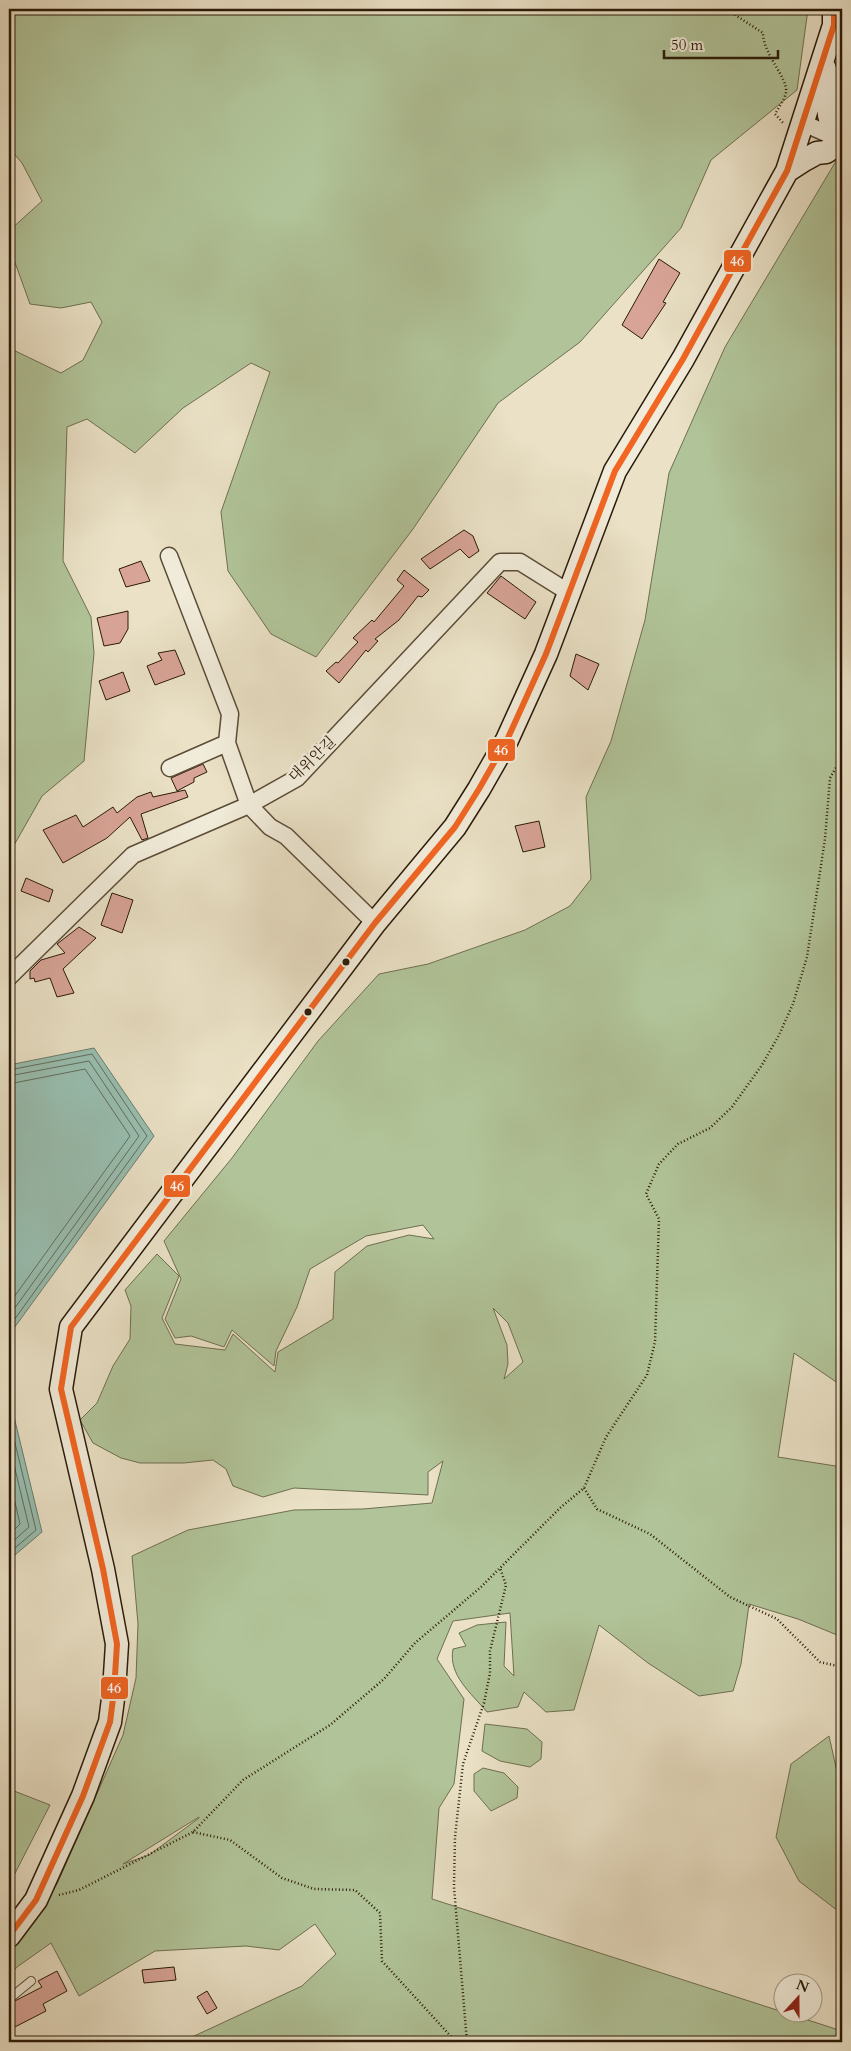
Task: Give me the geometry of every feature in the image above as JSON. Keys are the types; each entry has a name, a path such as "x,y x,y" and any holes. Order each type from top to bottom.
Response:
{"main road":[{"path":"9,1936 36,1900 82,1796 110,1722 117,1644 103,1569 61,1389 71,1327 375,923 455,827 483,781 507,740 546,654 568,592 616,471 683,359 787,171 837,21"},
{"path":"787,171 817,153 826,152 839,141 829,115 824,58"}],"street":[{"path":"803,123 839,141"},
{"path":"168,556 230,714 227,743 249,805 270,827 286,836 375,923"},
{"name":"대위안길","path":"9,977 133,855 249,805 297,778 500,562 520,562 568,592"},
{"path":"170,768 227,743"}],"lane":[{"path":"9,1999 31,1981"}],"path":[{"path":"726,9 763,33 763,44 786,84 786,92 775,114 789,131 796,146"},
{"path":"36,1900 80,1890 194,1832 218,1810 243,1780 330,1725 384,1679 415,1643 500,1568 560,1508 584,1488 606,1436 647,1375 655,1342 658,1219 646,1194 659,1164 678,1144 710,1128 732,1107 762,1065 783,1027 793,1004 807,956 825,839 830,778 842,757"},
{"path":"584,1488 597,1509 650,1534 730,1597 777,1619 820,1662 842,1667"},
{"path":"467,2042 454,1887 455,1837 463,1764 484,1703 490,1673 490,1651 506,1585 500,1568"},
{"path":"194,1832 230,1840 282,1878 314,1889 355,1890 380,1914 382,1961 456,2042"}],"shaded area":[{"path":"9,9 808,9 797,90 711,160 681,228 580,342 498,403 413,529 316,657 271,634 228,571 221,512 270,372 251,363 183,408 135,453 87,419 67,427 63,561 91,617 94,653 84,761 42,796 9,854 9,348 61,373 83,360 102,322 91,302 61,308 30,304 9,246 9,231 42,201 22,163 9,148"},
{"path":"842,151 842,1386 794,1353 778,1457 842,1467 842,1637 798,1619 749,1604 741,1664 733,1691 699,1696 648,1663 599,1625 574,1710 546,1712 524,1692 518,1707 487,1712 468,1691 457,1675 452,1658 453,1649 466,1646 459,1633 477,1625 506,1622 504,1666 514,1676 510,1613 453,1621 437,1659 464,1699 454,1784 439,1808 432,1899 774,2009 774,2024 820,2024 842,2031 842,2042 186,2042 192,2037 302,1986 336,1954 315,1924 279,1950 246,1946 155,1951 79,1996 51,1943 17,1967 9,1976 9,1954 57,1884 123,1735 136,1678 138,1624 132,1556 188,1530 294,1510 363,1509 432,1503 443,1461 428,1472 428,1495 294,1488 263,1497 233,1486 226,1469 213,1460 184,1463 140,1463 121,1458 93,1443 80,1420 97,1403 113,1366 130,1339 131,1306 125,1290 157,1254 179,1276 162,1318 175,1344 225,1350 233,1334 275,1372 278,1352 333,1319 335,1272 367,1246 409,1235 434,1239 423,1225 366,1236 310,1269 297,1307 276,1351 274,1366 232,1330 224,1347 191,1336 175,1338 165,1319 181,1279 164,1241 232,1158 318,1041 379,974 428,964 525,930 570,906 591,879 586,797 611,741 645,620 669,473 725,347","holes":["493,1308 508,1323 523,1362 504,1379 508,1364 507,1345","199,1817 199,1818 149,1855 123,1864"]},
{"path":"485,1724 527,1729 542,1742 541,1759 530,1767 500,1761 482,1751"},
{"path":"829,1736 842,1794 842,1914 799,1881 776,1837 791,1764"},
{"path":"483,1768 504,1773 518,1787 517,1798 491,1811 474,1791 474,1774"},
{"path":"9,1789 50,1805 9,1885"}],"water":[{"path":"94,1048 154,1136 9,1335 9,1065"},
{"path":"9,1396 42,1532 9,1560"}],"building":[{"path":"659,259 680,273 663,302 666,303 642,339 622,325"},
{"path":"464,530 473,536 479,551 469,558 460,549 430,569 421,559"},
{"path":"141,561 150,581 126,587 119,569"},
{"path":"404,570 429,590 422,597 418,596 399,620 375,639 378,641 368,652 366,650 339,683 326,671 336,662 338,663 358,642 353,638 372,620 374,622 404,586 397,580"},
{"path":"501,576 536,602 525,619 487,593"},
{"path":"128,611 128,629 120,643 104,646 97,618"},
{"path":"175,650 185,674 155,685 147,666 162,660 158,653"},
{"path":"576,654 599,664 588,690 570,676"},
{"path":"123,672 130,691 106,700 99,681"},
{"path":"203,764 207,772 194,778 194,782 177,791 171,778"},
{"path":"185,790 188,797 141,814 148,838 142,840 130,817 107,838 63,863 43,830 76,815 83,827 113,807 117,813 137,797 151,792 153,797"},
{"path":"539,821 545,847 523,852 515,826"},
{"path":"26,878 53,890 49,902 21,891"},
{"path":"112,893 133,900 122,933 101,925"},
{"path":"79,927 96,938 63,969 74,993 57,997 50,978 35,982 34,978 30,979 30,971 41,960 65,953 57,944"},
{"path":"174,1967 176,1980 144,1983 142,1970"},
{"path":"57,1971 67,1991 43,2004 46,2011 9,2030 9,2004 42,1987 38,1981"},
{"path":"207,1991 217,2008 207,2014 197,1997"}],"transit line":[{"name":"46","path":"9,1936 36,1900 83,1796 110,1722 114,1691 117,1644 103,1569 61,1389 71,1327 375,923 455,827 479,789 507,740 546,654 615,471 683,359 787,171 834,25 834,9"}]}
